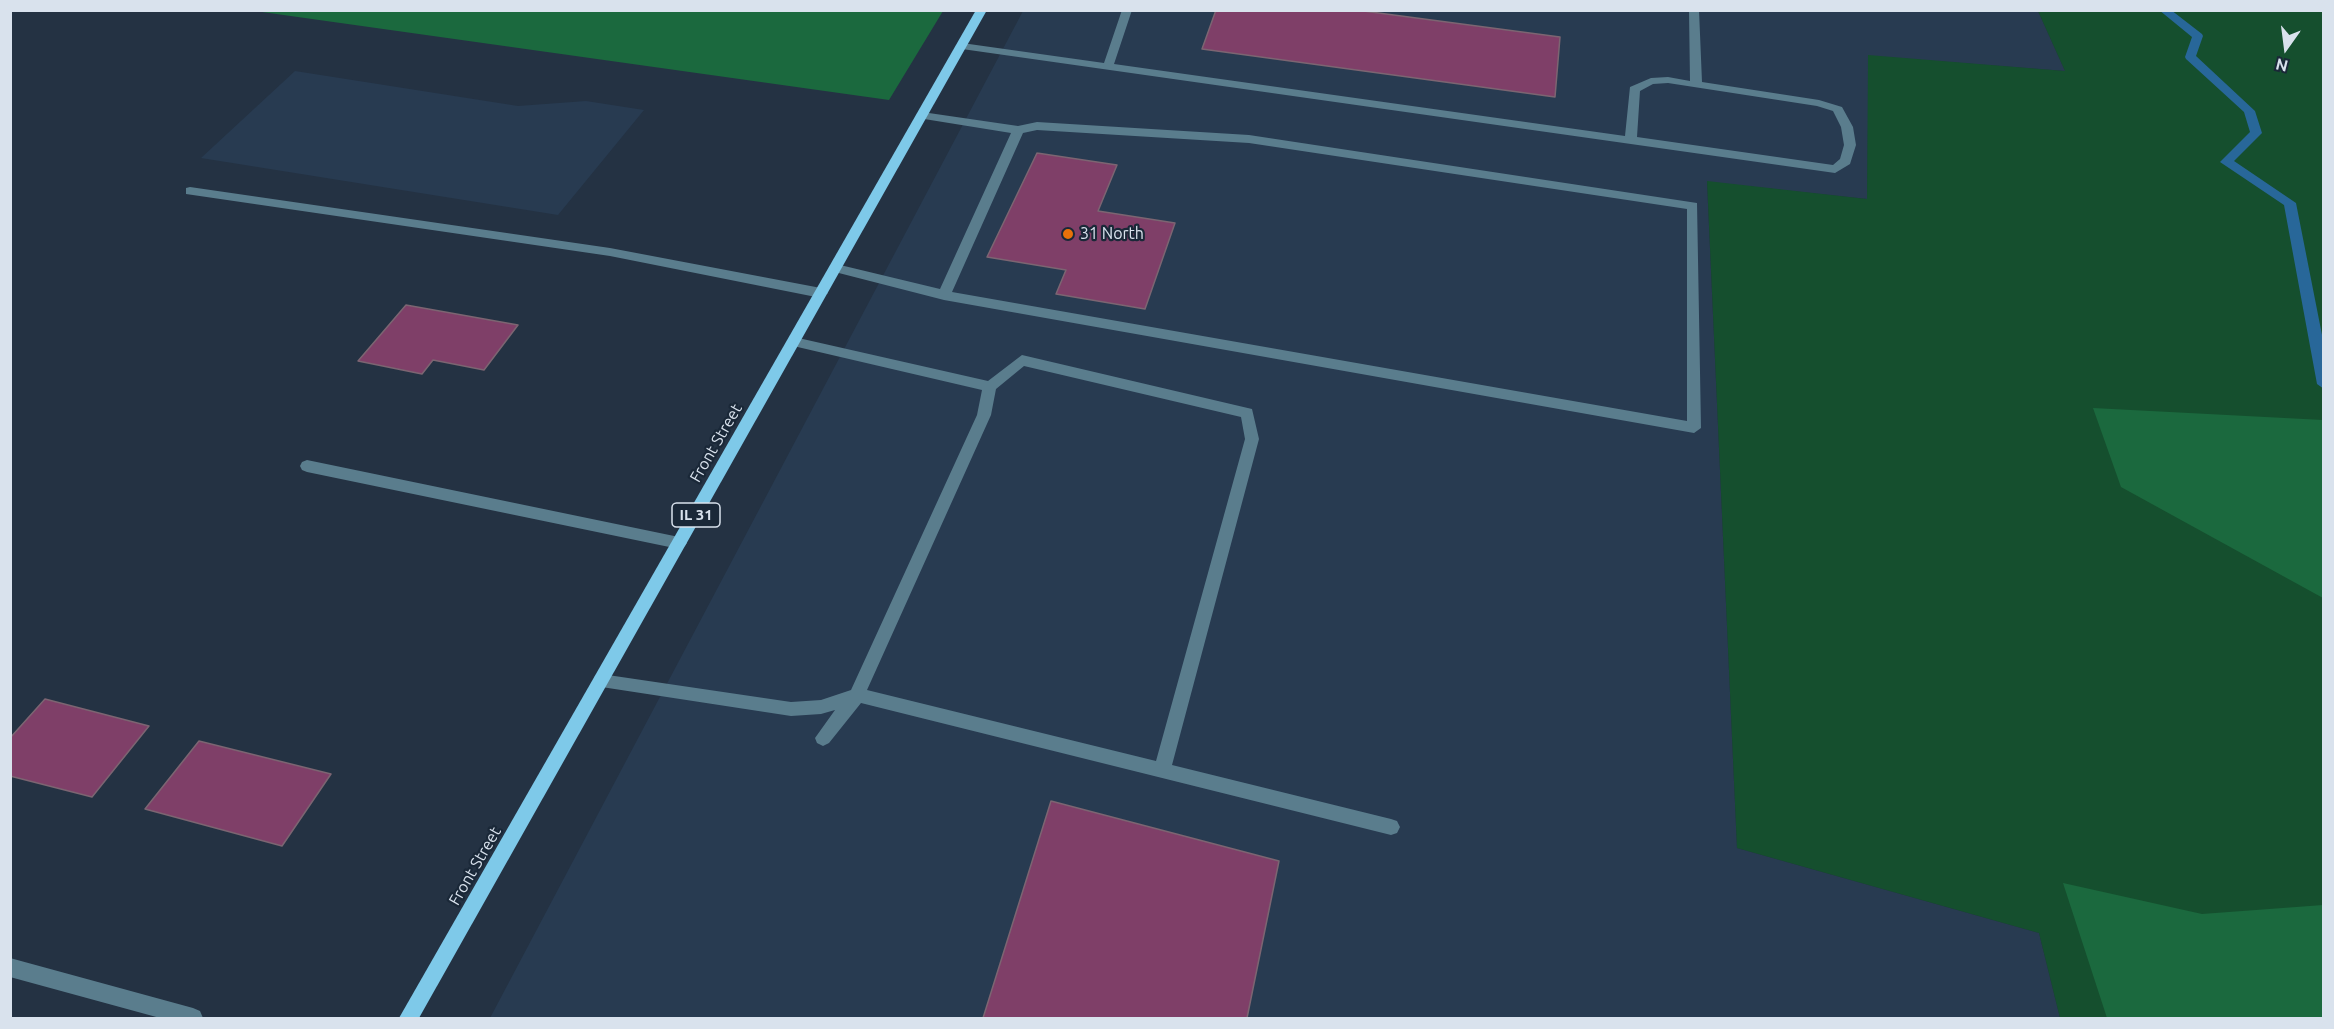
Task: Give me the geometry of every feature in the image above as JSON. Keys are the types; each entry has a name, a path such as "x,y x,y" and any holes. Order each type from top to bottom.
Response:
{"main road":[{"name":"Front Street","path":"409,1018 982,10"}],"street":[{"path":"1108,66 1127,10"},
{"path":"1694,10 1696,85"},
{"path":"962,46 1834,169 1846,161 1850,145 1846,127 1838,109 1819,103 1668,80 1651,81 1634,89 1631,140"},
{"path":"836,268 944,295 1694,428 1693,206 1249,139 1037,126 1018,130 922,116"},
{"path":"944,295 1018,130"},
{"path":"190,191 610,252 821,293"},
{"path":"794,342 990,387"},
{"path":"823,738 857,696 984,415 990,387 1022,360 1247,413 1252,440 1162,770"},
{"path":"307,466 679,543"},
{"path":"601,681 791,709 821,707 857,696 1391,827"},
{"path":"10,967 193,1018"}],"shaded area":[{"path":"1023,11 2038,11 2065,71 1869,56 1867,199 1707,182 1737,848 2039,933 2060,1018 490,1018"},
{"path":"295,71 518,106 586,101 644,110 558,215 201,158"}],"green space":[{"path":"255,11 943,11 889,100"},
{"path":"2038,11 2323,11 2323,1018 2060,1018 2039,933 1737,848 1707,181 1867,199 1868,55 2065,71"},
{"path":"2093,408 2323,420 2323,598 2121,487"},
{"path":"2063,883 2202,914 2323,905 2323,1018 2107,1018"}],"building":[{"path":"1216,10 1356,10 1560,37 1555,97 1202,49"},
{"path":"1037,153 1117,165 1098,211 1175,223 1145,309 1056,294 1066,270 987,257"},
{"path":"406,305 518,325 484,370 433,360 422,374 358,361"},
{"path":"45,699 149,726 92,797 10,776 10,738"},
{"path":"199,741 331,774 282,846 145,809"},
{"path":"1051,801 1279,861 1247,1018 983,1018"}],"waterway":[{"path":"2164,10 2198,36 2190,57 2249,111 2256,133 2226,162 2290,203 2324,384"}],"place":[{"name":"31 North","path":"1068,234"}]}
